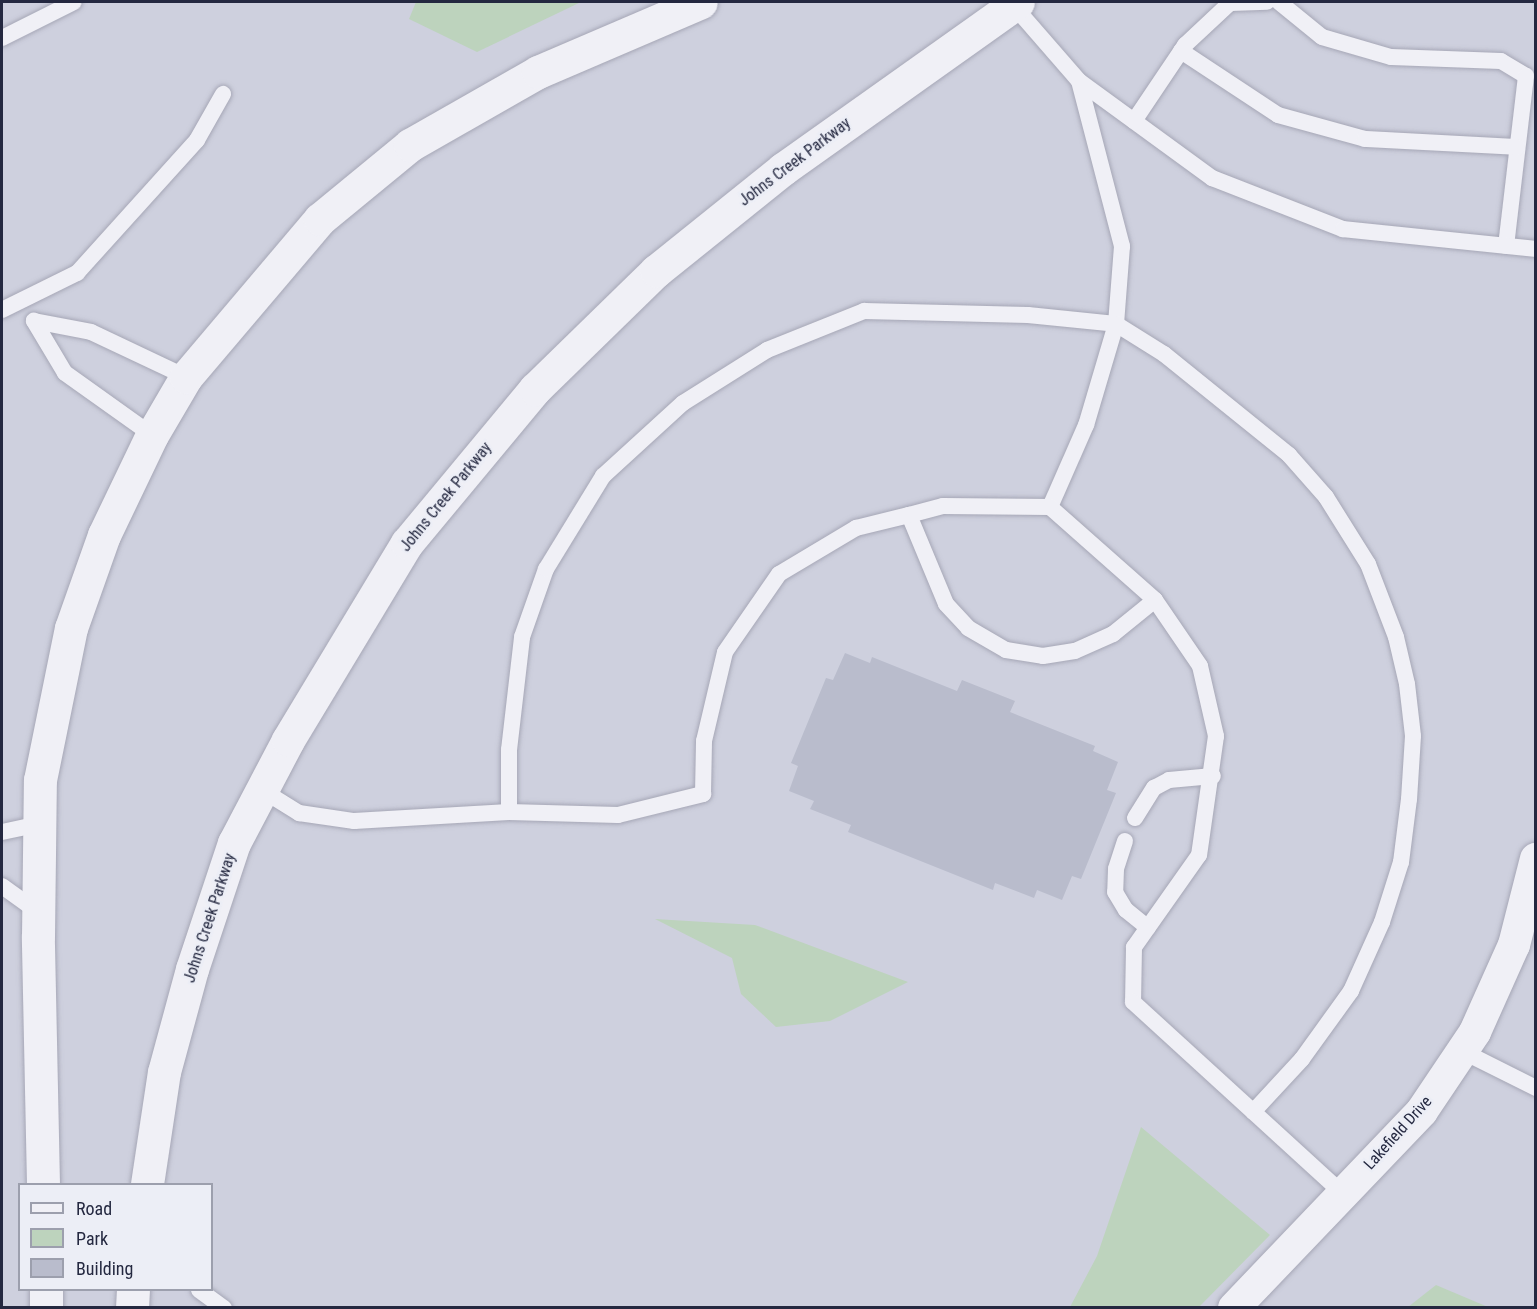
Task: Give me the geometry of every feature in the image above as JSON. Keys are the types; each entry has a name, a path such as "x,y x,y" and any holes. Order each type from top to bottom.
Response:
{"street":[{"path":"43,1183 38,912 40,780 71,628 104,535 152,435 186,377 320,219 410,145 538,72 701,2"},
{"name":"Johns Creek Parkway","path":"147,1183 164,1072 192,969 234,843 262,790 407,543 535,389 656,271 774,176 1014,3"},
{"name":"Lakefield Drive","path":"1234,1308 1422,1111 1475,1032 1514,945 1536,859"},
{"path":"46,1291 46,1308"},
{"path":"132,1308 133,1291"}],"lane":[{"path":"2,38 74,2"},
{"path":"1134,121 1181,51 1230,3 1267,2"},
{"path":"1279,2 1322,37 1391,57 1500,61 1526,76 1506,246"},
{"path":"1014,3 1079,81 1212,178 1343,229 1536,249"},
{"path":"1181,51 1278,115 1365,138 1517,147"},
{"path":"1050,507 1086,425 1116,324 1122,246 1079,81"},
{"path":"4,305 77,273 197,140 223,93"},
{"path":"4,305 34,321 91,332 186,377"},
{"path":"509,812 509,750 522,637 546,569 603,476 683,403 767,350 864,311 1028,315 1116,324 1164,354 1289,454 1326,497 1368,564 1396,637 1407,684 1413,736 1409,799 1401,862 1382,922 1351,991 1302,1059 1253,1112"},
{"path":"34,321 65,373 152,435"},
{"path":"262,790 299,813 354,821 509,812 618,814 703,794 704,741 725,652 779,574 856,528 943,506 1050,507 1155,600 1200,666 1216,735 1213,776 1199,855 1134,947 1132,1002 1343,1194"},
{"path":"909,515 945,604 968,628 1006,650 1043,656 1075,651 1113,634 1155,600"},
{"path":"1135,818 1154,788 1169,780 1213,776"},
{"path":"2,832 39,824"},
{"path":"1125,841 1116,869 1115,892 1126,910 1148,928"},
{"path":"2,886 38,912"},
{"path":"1462,1051 1536,1088"},
{"path":"200,1291 224,1308"}],"shaded area":[{"path":"2,2 1535,2 1535,1307 2,1308"}],"green space":[{"path":"416,2 581,2 477,52 409,19"},
{"path":"655,919 755,925 908,982 830,1021 776,1027 741,994 732,958"},
{"path":"1141,1127 1270,1235 1199,1307 1070,1307 1097,1256"},
{"path":"1436,1285 1488,1307 1408,1307"}],"building":[{"path":"845,653 870,663 872,657 957,691 962,680 1015,701 1010,712 1095,746 1093,751 1118,762 1107,790 1116,793 1081,879 1072,876 1062,900 1037,890 1034,898 995,883 993,890 848,832 851,825 810,809 814,801 789,791 798,766 791,763 826,678 833,680"}]}
